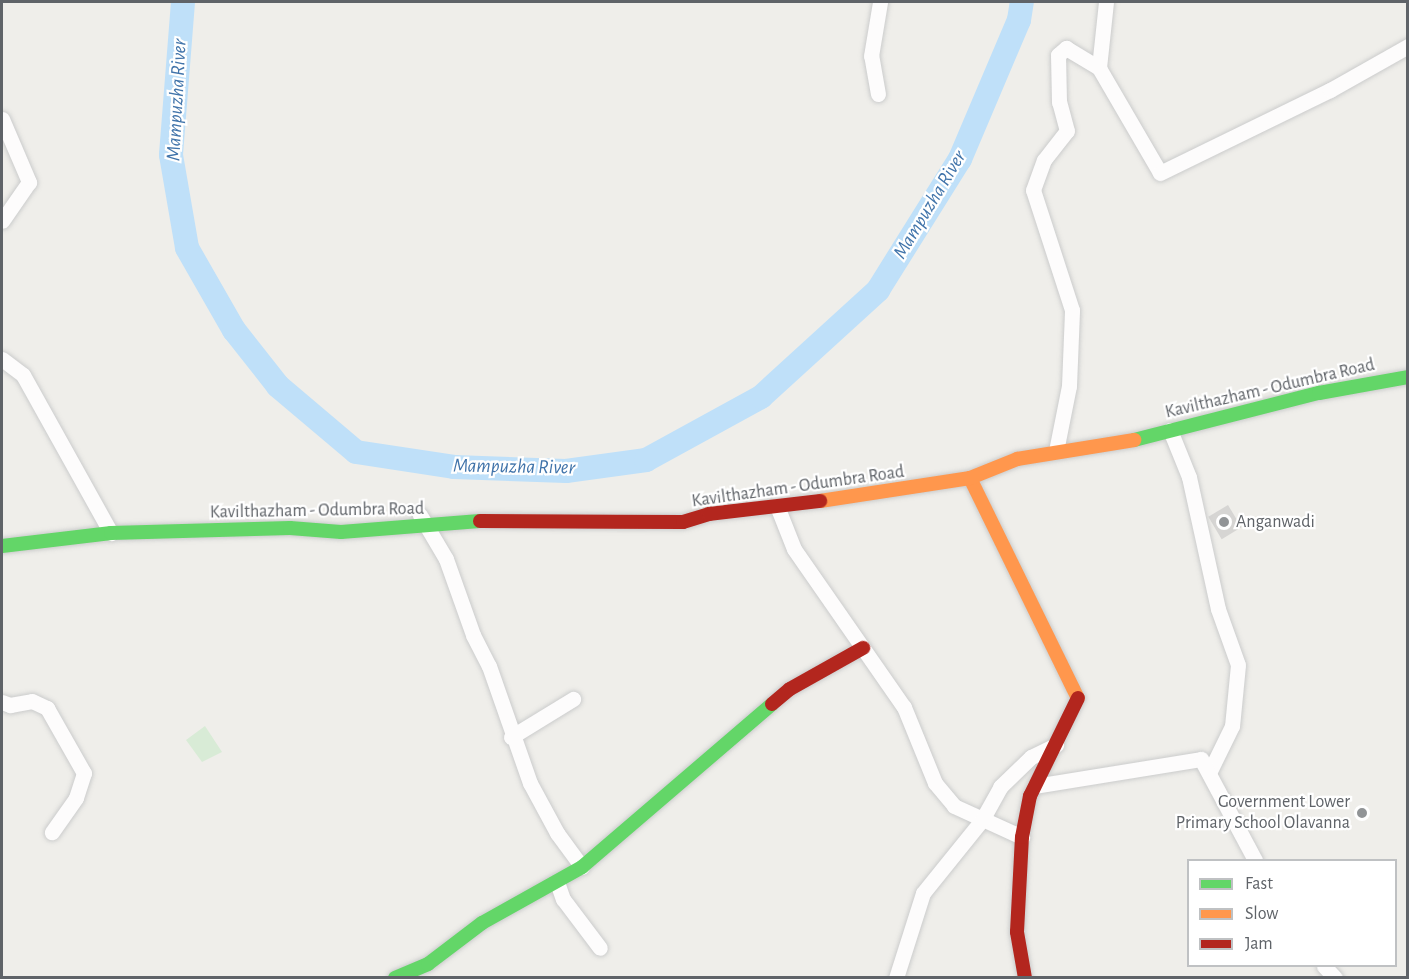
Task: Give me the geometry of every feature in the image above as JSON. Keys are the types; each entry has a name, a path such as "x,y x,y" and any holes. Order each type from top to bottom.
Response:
{"main road":[{"name":"Kavilthazham - Odumbra Road","path":"2,546 111,533 429,528 478,520 562,517 683,522 709,514 970,478 1017,459 1136,440 1286,404 1319,393 1407,377"},
{"path":"970,478 1079,700 1035,786 1022,837 1017,932 1025,978"},
{"path":"395,978 428,964 482,923 582,867 790,689 863,648"}],"street":[{"path":"878,94 871,56 880,2"},
{"path":"1100,68 1106,2"},
{"path":"1056,451 1069,386 1072,310 1033,190 1044,160 1067,131 1059,102 1058,55 1066,48 1100,68 1161,173 1330,90 1407,46"},
{"path":"2,119 29,182 2,221"},
{"path":"2,359 23,375 111,533"},
{"path":"1170,430 1189,477 1218,609 1238,665 1232,726 1209,773"},
{"path":"777,506 794,549 904,707 935,783 954,806 1022,837"},
{"path":"420,515 429,528 489,666 511,737 557,833 582,867"},
{"path":"511,737 573,699"},
{"path":"2,702 10,705 32,701 47,708 84,773 76,798 52,832"},
{"path":"896,978 923,893 982,819 999,788 1031,757 1056,745"},
{"path":"1035,786 1201,759 1254,859"},
{"path":"556,882 563,899 600,948"}],"green space":[{"path":"205,726 222,752 202,762 186,740"}],"building":[{"name":"Anganwadi","path":"1228,505 1241,527 1222,539 1208,517"}],"waterway":[{"name":"Mampuzha River","path":"183,2 171,155 187,248 234,330 278,386 356,452 454,467 566,471 646,460 761,397 878,290 960,159 1019,20 1022,2"}],"traffic: fast":[{"path":"1134,440 1319,393 1408,377"},
{"path":"2,546 111,533 290,528 341,532 480,521"},
{"path":"395,978 428,964 482,923 582,867 772,704"}],"traffic: slow":[{"path":"820,501 970,478 1017,459 1134,440"},
{"path":"970,478 1078,698"}],"traffic: jam":[{"path":"480,521 683,522 709,514 820,501"},
{"path":"772,704 790,689 863,648"},
{"path":"1025,978 1017,932 1022,837 1030,796 1078,698"}],"place":[{"name":"Anganwadi","path":"1224,522"},
{"name":"Government Lower Primary School Olavanna","path":"1362,813"}]}
